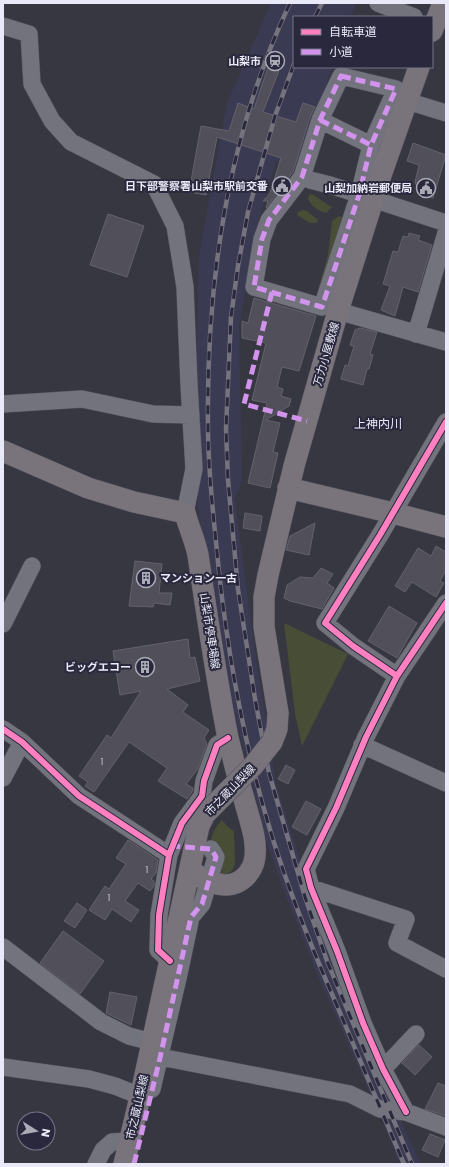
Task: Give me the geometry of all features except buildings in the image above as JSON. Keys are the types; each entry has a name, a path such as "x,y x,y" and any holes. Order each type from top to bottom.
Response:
{"main road":[{"path":"433,26 443,3"},
{"name":"万力小屋敷線","path":"288,488 338,311 366,197 407,100 419,68"},
{"path":"3,451 88,488 134,502 185,513"},
{"path":"288,488 446,527"},
{"name":"市之蔵山梨線","path":"128,1163 129,1141 140,1096 154,1052 170,961 199,826 205,814 253,766 272,742 277,729 278,713 264,626 264,597 288,488"},
{"name":"山梨市停車場線","path":"185,513 198,555 228,738 254,840 254,863 245,877 239,881 225,885 209,882 201,879 190,870"}],"street":[{"path":"378,3 411,16"},
{"path":"3,26 29,34 32,84 52,120 71,142 154,184 176,226 185,287 194,468 185,513"},
{"path":"341,76 396,89 371,145 366,197 322,307 254,287 262,239 269,220 302,177 320,120 341,76"},
{"path":"407,100 446,113"},
{"path":"320,120 371,145"},
{"path":"310,180 330,185 446,223"},
{"path":"416,334 446,233"},
{"path":"338,311 446,342"},
{"path":"3,404 82,399 153,414 192,415"},
{"path":"397,676 353,646 325,623 444,430"},
{"path":"3,624 32,566"},
{"path":"406,1112 383,1068 363,1023 337,951 311,888 306,869 336,808 362,745 397,676 446,603"},
{"path":"3,729 22,742 80,796 169,855"},
{"path":"170,961 158,950 159,915 169,855 182,823 202,796 204,781 217,745 228,738"},
{"path":"3,778 22,742"},
{"path":"362,745 446,783"},
{"path":"128,1163 154,1052 191,917 202,904 216,857 211,849"},
{"path":"311,888 406,919 397,943 446,969"},
{"path":"3,947 101,1022 129,1036 154,1052 350,1094 380,1109 406,1112 446,1127"},
{"path":"383,1068 416,1034"},
{"path":"3,1067 89,1079 115,1086 140,1096"},
{"path":"96,1164 103,1150 112,1142 129,1141"}],"shaded area":[{"path":"271,3 356,3 350,16 293,16 293,68 332,68 301,168 276,161 259,219 239,327 242,480 235,499 254,645 276,784 308,885 388,1093 421,1164 400,1164 317,974 284,891 266,840 230,695 206,562 198,504 196,381 199,255 227,103"}],"green space":[{"path":"310,194 332,207 326,213 318,209 309,201 308,198"},
{"path":"303,210 307,211 318,220 316,223 310,223 297,215 298,212"},
{"path":"339,216 342,217 320,291 318,290 328,255 332,221"},
{"path":"284,623 348,654 302,746 295,713"},
{"path":"222,820 234,831 235,864 232,871 221,876 222,870 218,849 211,844 214,831"}],"railway":[{"path":"290,3 268,54 250,105 236,158 216,264 208,372 209,470 213,513 224,615 236,689 251,761 271,833 311,943 404,1164"},
{"path":"316,16 322,3"},
{"path":"293,67 275,116 248,212 238,266 231,317 226,429 228,480 238,589 255,699 269,773 305,897 327,961 412,1164"}],"marked path":[{"path":"341,76 396,89 371,145 359,195 322,307 254,287 262,239 269,220 302,177 320,120 341,76"},
{"path":"320,120 371,145"},
{"path":"272,292 244,404 307,421"},
{"path":"134,1164 160,1058 191,917 202,904 216,857 211,849 172,846"}],"cycle path":[{"path":"397,676 353,646 325,623 380,535 446,422"},
{"path":"406,1112 383,1069 363,1023 337,951 311,888 306,869 336,808 366,737 397,676 446,603"},
{"path":"3,729 22,742 79,796 169,855"},
{"path":"170,961 158,950 159,915 169,855 182,823 202,796 204,781 217,745 228,738"}],"place":[{"name":"山梨市","path":"275,61"},
{"name":"日下部警察署山梨市駅前交番","path":"282,186"},
{"name":"山梨加納岩郵便局","path":"426,188"},
{"name":"マンション一古","path":"146,578"},
{"name":"ビッグエコー","path":"145,667"}],"district":[{"name":"上神内川","path":"378,424"}]}
